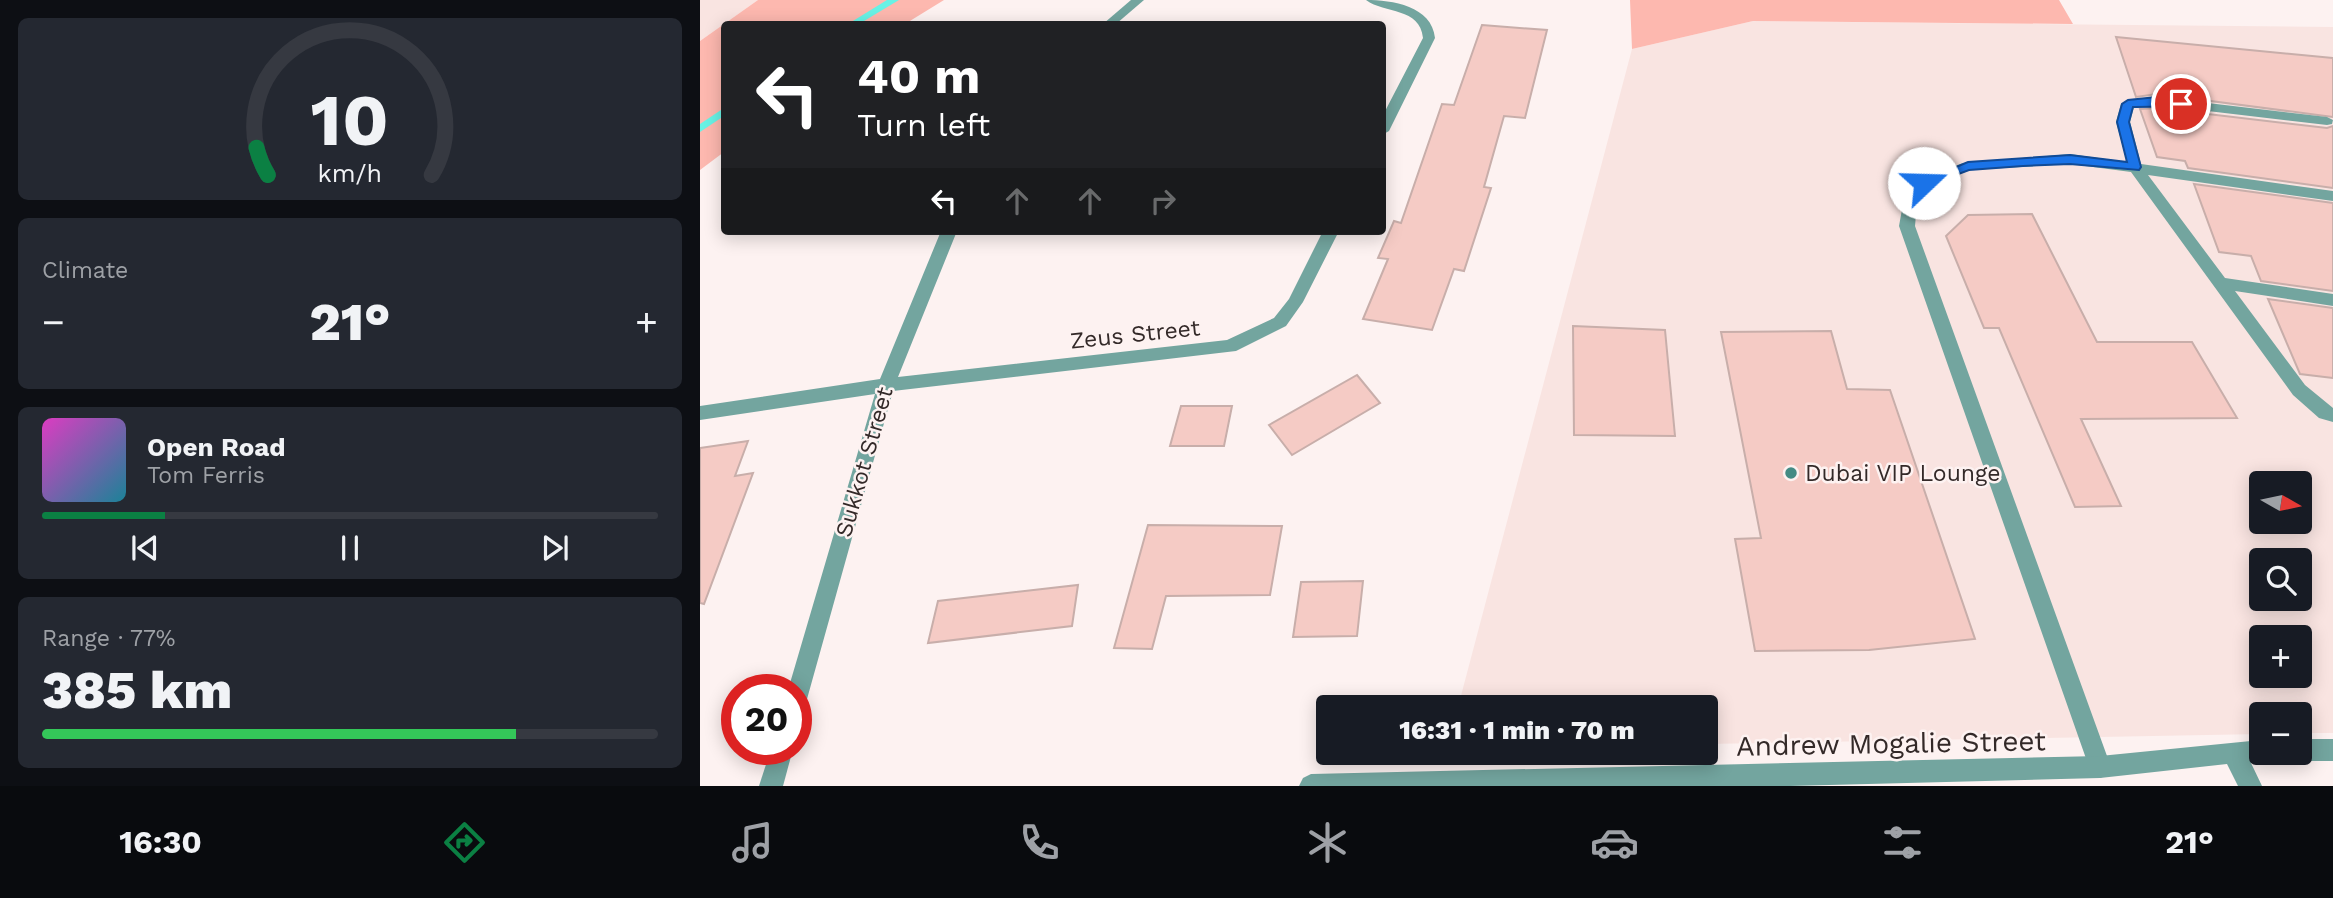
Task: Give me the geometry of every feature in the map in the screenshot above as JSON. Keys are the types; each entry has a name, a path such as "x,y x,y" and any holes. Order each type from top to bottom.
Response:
{"street":[{"path":"1113,21 1138,0"},
{"path":"1372,0 1414,13 1428,27 1429,38 1386,123"},
{"path":"2327,121 2157,101 2128,104 2123,122 2134,167 2299,390 2325,413 2333,415"},
{"path":"2100,768 1917,260 1908,226 1910,204 1924,183 1968,166 2070,159 2333,196"},
{"name":"Sukkot Street","path":"803,674 886,385 947,235"},
{"name":"Zeus Street","path":"700,414 886,385 1230,346 1280,322 1295,302 1329,235"},
{"path":"2220,283 2333,300"},
{"path":"2312,750 2333,750"},
{"name":"Andrew Mogalie Street","path":"1311,786 2100,768 2249,751"},
{"path":"2233,752 2250,786"},
{"path":"771,786 777,765"}],"shaded area":[{"path":"700,0 758,0 728,21 721,21 721,26 700,41"},
{"path":"758,0 944,0 910,21 728,21"},
{"path":"1630,0 2059,0 2073,24 1753,21 1632,49"},
{"path":"1753,21 2333,27 2333,733 2312,733 2312,702 2249,702 2249,734 1718,744 1718,695 1461,695 1632,49"},
{"path":"721,26 721,154 700,170 700,41"}],"building":[{"path":"1482,25 1547,30 1525,118 1504,116 1484,187 1491,188 1464,271 1454,269 1432,330 1363,319 1388,259 1378,258 1394,221 1401,223 1442,104 1454,105"},
{"path":"2116,37 2333,58 2333,117 2157,94 2136,97"},
{"path":"2157,108 2327,128 2333,126 2333,188 2188,168 2185,161 2157,157 2140,109"},
{"path":"2194,184 2333,203 2333,291 2261,281 2251,256 2219,252"},
{"path":"2032,214 2097,342 2192,342 2237,418 2081,419 2121,506 2075,507 1999,328 1984,328 1946,236 1968,215"},
{"path":"2268,299 2333,308 2333,378 2300,374"},
{"path":"1573,326 1665,330 1675,436 1574,435"},
{"path":"1831,331 1847,389 1890,390 1975,639 1869,650 1755,651 1735,539 1761,538 1721,332"},
{"path":"1357,375 1380,403 1292,455 1269,425"},
{"path":"1181,406 1232,406 1224,446 1170,446"},
{"path":"748,441 735,476 753,473 704,604 700,603 700,448"},
{"path":"1148,525 1282,526 1270,595 1166,596 1152,649 1114,648"},
{"path":"1363,581 1357,636 1293,637 1301,582"},
{"path":"1078,585 1072,626 928,643 938,601"}],"waterway":[{"path":"858,21 894,0"},
{"path":"700,129 721,113"}],"place":[{"name":"Dubai VIP Lounge","path":"1791,473"}],"route":[{"path":"1924,183 1968,166 2070,159 2134,167 2123,122 2128,104 2157,101 2181,104"}]}
